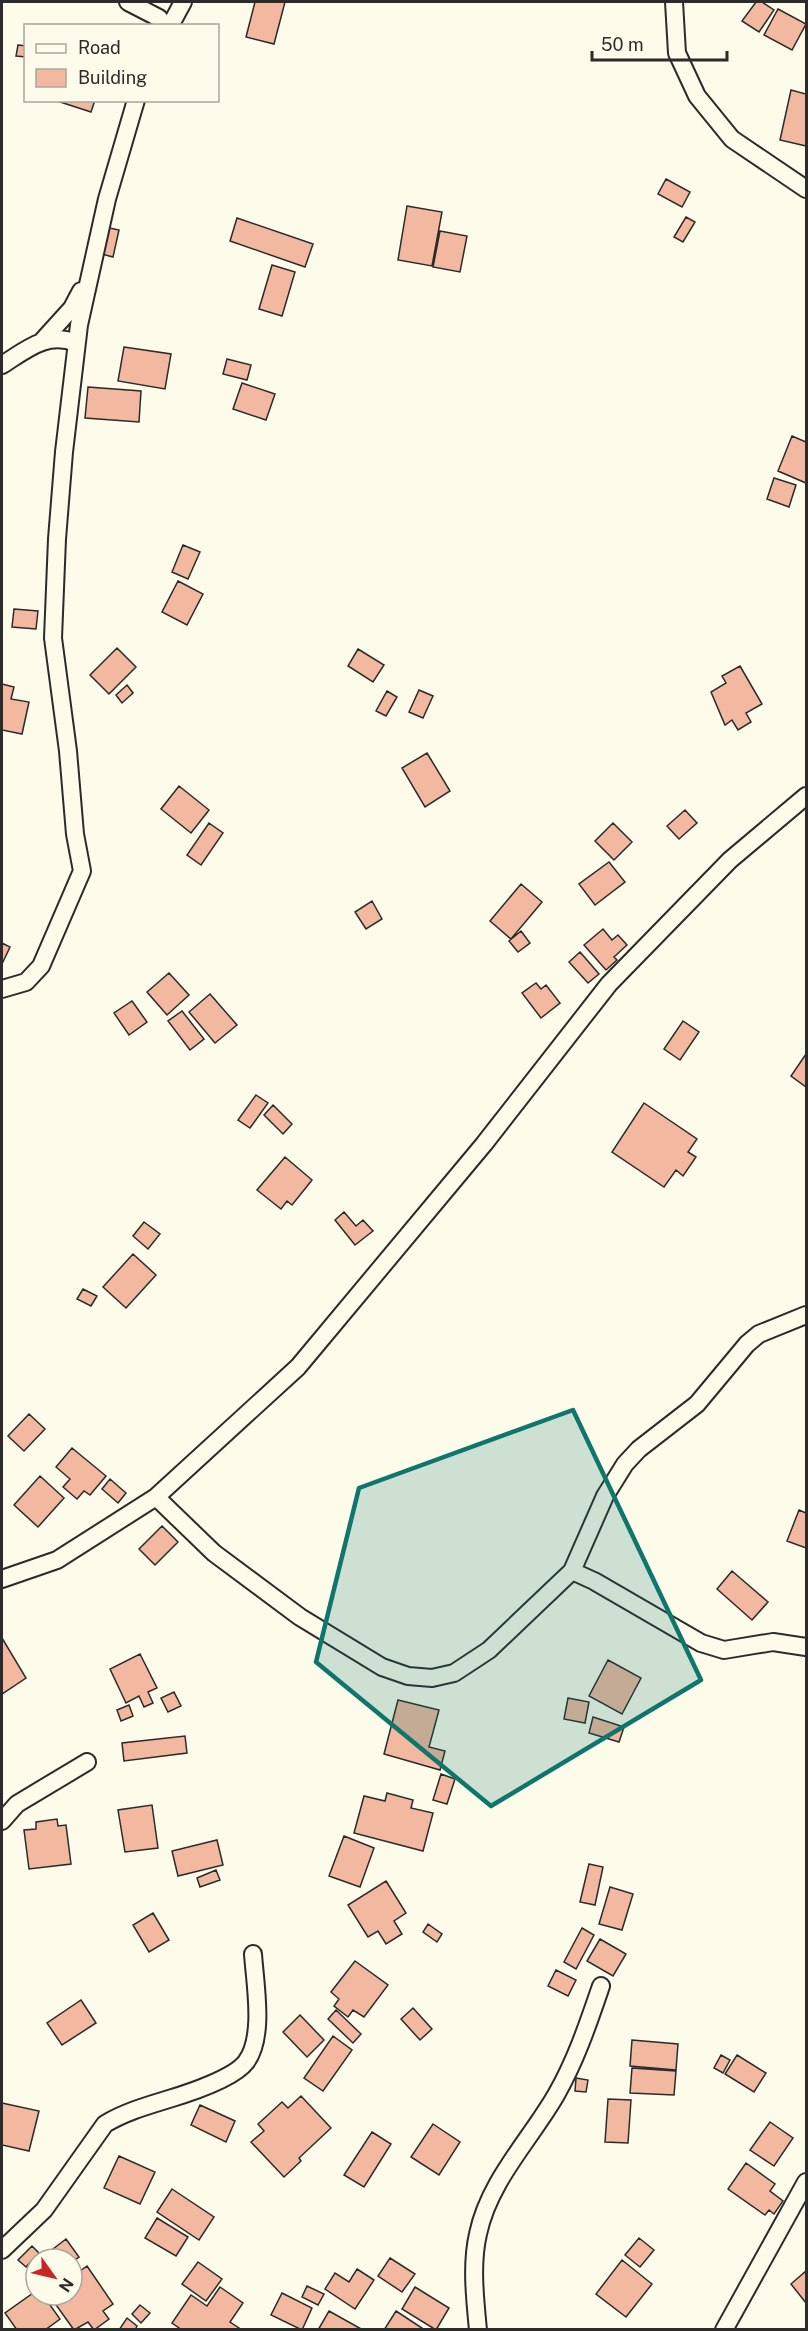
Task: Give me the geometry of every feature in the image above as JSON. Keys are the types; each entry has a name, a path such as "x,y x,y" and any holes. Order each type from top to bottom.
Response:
{"street":[{"path":"128,2 159,18 163,24"},
{"path":"171,24 183,2"},
{"path":"674,2 676,52 697,96 732,139 807,189"},
{"path":"2,989 26,982 41,966 82,871 75,834 68,751 53,638 64,452 76,343 87,279 106,199 135,102"},
{"path":"2,365 43,340 72,308 87,279"},
{"path":"43,340 65,339 76,343"},
{"path":"2,1579 57,1560 156,1497 298,1367 484,1144 609,984 730,860 807,796"},
{"path":"156,1497 213,1553 300,1617 382,1666 408,1676 432,1678 454,1673 489,1650 572,1571 605,1496 625,1464 639,1449 697,1404 747,1344 759,1334 807,1316"},
{"path":"572,1571 594,1581 701,1643 724,1650 772,1642 807,1647"},
{"path":"2,1821 17,1804 87,1762"},
{"path":"2,2250 44,2210 105,2124 119,2115 175,2097 235,2073 247,2062 254,2047 258,2017 253,1954"},
{"path":"478,2330 474,2294 478,2234 491,2196 555,2096 579,2052 601,1986"},
{"path":"724,2330 807,2182"}],"highlighted area":[{"path":"573,1410 701,1680 491,1806 316,1662 359,1488"}],"building":[{"path":"255,2 285,2 274,44 246,37"},
{"path":"756,2 762,2 774,10 759,32 742,21"},
{"path":"778,9 806,24 792,50 764,35"},
{"path":"18,45 24,46 24,57 16,56"},
{"path":"791,90 806,94 806,146 780,140"},
{"path":"60,102 94,102 91,112"},
{"path":"666,179 690,192 682,207 658,194"},
{"path":"407,206 442,212 432,266 398,260"},
{"path":"686,217 695,222 683,242 674,237"},
{"path":"237,218 313,244 305,267 230,241"},
{"path":"105,227 119,230 113,257 98,253"},
{"path":"440,231 467,236 460,272 433,267"},
{"path":"272,265 295,272 282,316 259,309"},
{"path":"124,347 171,354 165,389 118,381"},
{"path":"227,359 251,365 247,380 223,374"},
{"path":"242,383 275,394 266,420 233,409"},
{"path":"88,387 141,391 139,422 85,418"},
{"path":"792,436 806,442 806,483 778,471"},
{"path":"774,478 796,485 789,507 767,499"},
{"path":"183,545 200,552 188,579 172,572"},
{"path":"178,581 203,594 187,625 162,612"},
{"path":"14,609 38,611 36,629 12,627"},
{"path":"117,648 136,667 109,694 90,675"},
{"path":"358,649 384,665 373,682 348,666"},
{"path":"740,666 762,704 746,713 751,722 738,730 732,720 725,725 711,692 726,683 722,676"},
{"path":"2,684 14,687 11,699 29,702 22,734 2,730"},
{"path":"127,685 133,693 122,703 116,695"},
{"path":"419,690 433,696 423,718 409,712"},
{"path":"387,691 397,697 386,716 376,711"},
{"path":"427,753 450,791 425,807 402,768"},
{"path":"179,786 209,810 191,833 161,809"},
{"path":"685,810 697,823 679,839 667,826"},
{"path":"209,823 223,833 201,865 187,855"},
{"path":"613,823 632,842 614,860 595,841"},
{"path":"609,862 625,882 595,905 579,884"},
{"path":"521,884 542,902 511,939 490,921"},
{"path":"372,901 382,919 366,929 355,912"},
{"path":"603,929 612,940 618,935 627,945 614,957 617,960 606,970 584,945"},
{"path":"521,931 530,943 518,952 509,941"},
{"path":"2,943 10,947 2,964"},
{"path":"580,952 599,974 588,983 569,962"},
{"path":"169,973 189,995 167,1015 147,992"},
{"path":"536,983 541,989 546,985 560,1003 541,1018 522,993"},
{"path":"210,994 237,1025 215,1043 189,1012"},
{"path":"132,1001 147,1022 129,1035 114,1013"},
{"path":"182,1011 204,1039 190,1050 168,1021"},
{"path":"683,1021 699,1032 680,1060 664,1049"},
{"path":"806,1054 806,1087 791,1076"},
{"path":"256,1095 268,1103 250,1128 238,1120"},
{"path":"644,1103 697,1139 688,1152 696,1157 683,1176 676,1170 664,1187 612,1152"},
{"path":"273,1105 292,1124 283,1134 264,1115"},
{"path":"285,1157 312,1180 292,1205 287,1201 281,1209 257,1190"},
{"path":"344,1212 356,1226 363,1220 373,1231 355,1245 335,1220"},
{"path":"144,1222 160,1234 148,1249 133,1236"},
{"path":"133,1254 156,1275 126,1308 103,1287"},
{"path":"83,1289 97,1296 91,1306 77,1299"},
{"path":"29,1414 45,1429 24,1451 8,1436"},
{"path":"72,1448 106,1476 90,1495 84,1491 77,1499 63,1487 70,1479 56,1467"},
{"path":"40,1476 64,1498 38,1527 14,1505"},
{"path":"110,1479 126,1493 118,1503 102,1489"},
{"path":"799,1510 806,1513 806,1548 787,1541"},
{"path":"162,1526 178,1542 155,1565 139,1549"},
{"path":"732,1571 768,1602 752,1620 717,1589"},
{"path":"2,1638 26,1678 2,1694"},
{"path":"140,1654 157,1688 148,1692 153,1703 144,1707 139,1696 126,1703 110,1669"},
{"path":"608,1660 641,1678 622,1714 589,1696"},
{"path":"174,1692 181,1706 168,1712 161,1698"},
{"path":"568,1698 589,1702 585,1723 564,1719"},
{"path":"398,1700 439,1710 429,1747 445,1751 440,1770 384,1754"},
{"path":"129,1705 133,1716 121,1721 117,1710"},
{"path":"593,1717 624,1727 619,1742 589,1733"},
{"path":"185,1736 187,1753 124,1761 122,1743"},
{"path":"441,1774 455,1779 447,1804 433,1800"},
{"path":"387,1793 413,1800 411,1808 433,1813 423,1851 354,1833 364,1796 385,1801"},
{"path":"152,1805 158,1848 125,1852 118,1810"},
{"path":"57,1819 58,1826 66,1825 71,1864 29,1869 24,1830 36,1829 36,1822"},
{"path":"344,1836 374,1848 360,1887 329,1876"},
{"path":"217,1840 223,1865 178,1876 172,1851"},
{"path":"589,1864 603,1867 595,1905 580,1902"},
{"path":"216,1870 220,1880 200,1887 197,1878"},
{"path":"386,1881 406,1913 394,1921 402,1934 386,1944 378,1931 368,1937 348,1905"},
{"path":"610,1887 633,1894 622,1930 599,1924"},
{"path":"153,1913 169,1940 149,1952 133,1925"},
{"path":"428,1924 442,1934 437,1942 423,1932"},
{"path":"582,1928 594,1935 576,1969 564,1962"},
{"path":"600,1939 626,1954 613,1976 587,1961"},
{"path":"355,1961 388,1985 364,2017 353,2010 348,2017 334,2006 339,1999 331,1992"},
{"path":"556,1970 576,1980 568,1996 548,1986"},
{"path":"81,2000 96,2023 62,2045 47,2023"},
{"path":"413,2008 432,2029 420,2040 401,2019"},
{"path":"336,2010 361,2034 353,2043 328,2019"},
{"path":"300,2015 324,2040 307,2057 283,2032"},
{"path":"333,2036 352,2050 323,2091 304,2078"},
{"path":"632,2040 678,2044 676,2070 630,2066"},
{"path":"721,2055 730,2060 723,2073 714,2068"},
{"path":"737,2055 766,2073 754,2092 725,2074"},
{"path":"632,2068 676,2071 674,2095 630,2093"},
{"path":"576,2078 588,2080 586,2092 575,2091"},
{"path":"301,2096 331,2128 299,2158 301,2161 284,2177 251,2142 264,2131 258,2124 282,2102 288,2108"},
{"path":"608,2099 631,2100 628,2143 605,2142"},
{"path":"2,2103 39,2111 29,2151 2,2145"},
{"path":"200,2105 235,2121 226,2142 191,2125"},
{"path":"770,2122 793,2138 774,2166 750,2150"},
{"path":"433,2124 460,2142 439,2175 411,2157"},
{"path":"372,2132 391,2144 364,2187 344,2175"},
{"path":"119,2156 155,2172 140,2204 104,2188"},
{"path":"746,2163 775,2184 770,2191 783,2201 774,2214 769,2210 765,2215 728,2189"},
{"path":"172,2189 214,2217 199,2240 157,2212"},
{"path":"157,2218 188,2237 176,2256 145,2238"},
{"path":"639,2238 654,2250 640,2267 625,2255"},
{"path":"66,2239 72,2247 56,2247"},
{"path":"24,2254 24,2265 18,2260"},
{"path":"390,2258 415,2274 402,2292 378,2276"},
{"path":"622,2260 652,2284 626,2317 596,2294"},
{"path":"198,2262 222,2279 206,2301 182,2284"},
{"path":"87,2266 113,2304 103,2311 109,2319 94,2330 88,2322 74,2330 58,2307 84,2307 84,2268"},
{"path":"357,2269 374,2280 355,2309 325,2289 335,2273 349,2282"},
{"path":"806,2271 806,2303 791,2284"},
{"path":"307,2286 324,2294 318,2305 302,2297"},
{"path":"220,2287 243,2303 230,2322 242,2330 182,2330 172,2323 191,2295 207,2306"},
{"path":"415,2287 449,2308 436,2330 402,2309"},
{"path":"282,2293 312,2308 302,2330 271,2315"},
{"path":"24,2300 24,2307 52,2307 60,2319 45,2330 17,2330 5,2313"},
{"path":"140,2305 150,2313 141,2323 132,2314"},
{"path":"329,2311 363,2330 318,2330"},
{"path":"396,2311 425,2330 384,2330"},
{"path":"127,2318 137,2326 135,2330 119,2330"}]}
